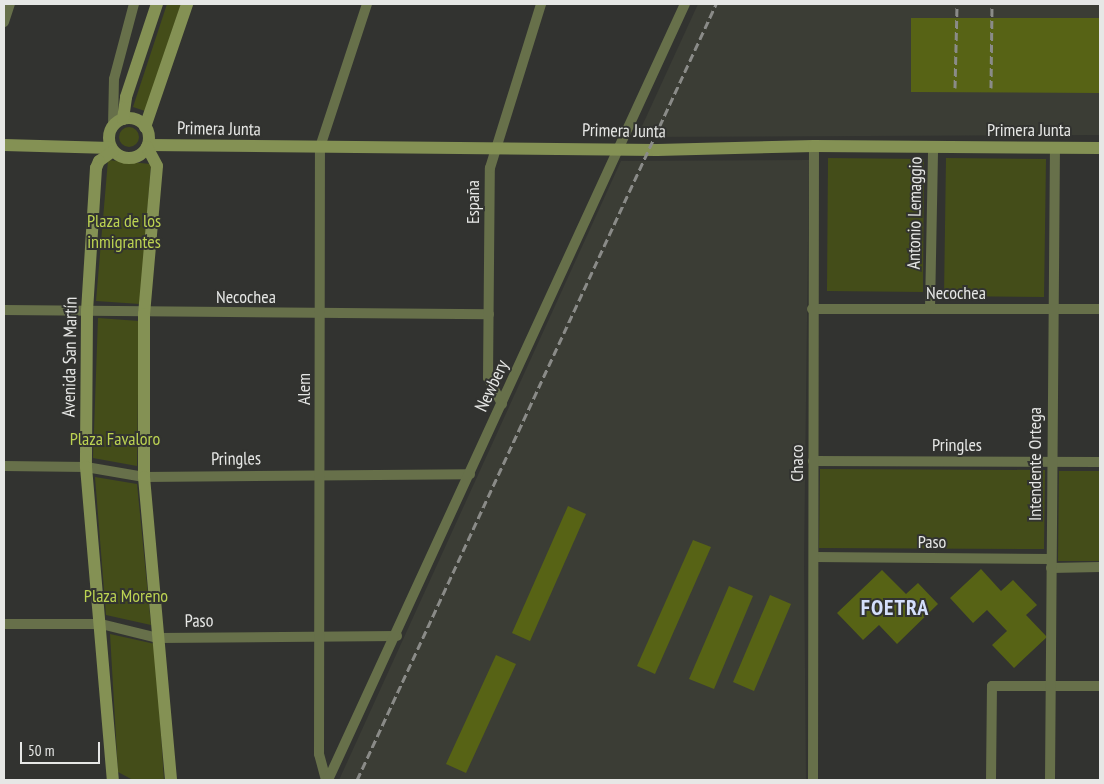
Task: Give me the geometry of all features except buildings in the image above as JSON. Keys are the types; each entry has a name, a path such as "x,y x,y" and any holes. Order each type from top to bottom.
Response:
{"main road":[{"path":"112,149 115,125 157,4"},
{"path":"171,780 144,477 144,314 157,166 147,146 145,127 187,4"},
{"path":"92,146 115,125 134,119 145,127"},
{"path":"4,145 92,146 112,149 129,158 140,155 147,146"},
{"name":"Primera Junta","path":"147,146 320,148 814,146 1100,148"},
{"name":"Avenida San Martín","path":"112,149 99,161 96,168 87,311 86,467 114,780"}],"street":[{"path":"4,22 10,4"},
{"path":"115,125 114,79 134,4"},
{"name":"Alem","path":"327,780 319,754 320,148 367,4"},
{"name":"España","path":"502,404 488,378 490,168 541,4"},
{"name":"Newbery","path":"327,780 397,636 685,4"},
{"name":"Chaco","path":"813,780 812,309 814,146"},
{"name":"Antonio Lemaggio","path":"930,309 933,147"},
{"name":"Intendente Ortega","path":"1050,780 1052,309 1055,148"},
{"name":"Necochea","path":"812,309 1100,309"},
{"name":"Necochea","path":"4,310 144,314 489,314"},
{"name":"Pringles","path":"813,461 1100,462"},
{"name":"Pringles","path":"4,466 86,467 144,477 470,474"},
{"name":"Paso","path":"814,557 1051,563 1100,568"},
{"name":"Paso","path":"4,624 101,624 158,638 320,635 397,636"},
{"path":"992,780 992,686 1100,686"}],"shaded area":[{"path":"698,4 1100,4 1100,135 637,137"},
{"path":"809,160 804,561 806,780 339,780 621,161"}],"green space":[{"path":"167,4 181,4 145,111 133,107"},
{"path":"129,127 136,130 139,137 136,144 129,147 122,144 119,137 122,130"},
{"path":"828,158 924,159 923,292 827,291"},
{"path":"946,158 1046,159 1044,297 944,296"},
{"name":"Plaza de los inmigrantes","path":"108,160 151,164 140,304 96,301"},
{"name":"Plaza Favaloro","path":"98,318 139,321 137,466 93,458"},
{"path":"820,469 1045,470 1044,549 819,548"},
{"path":"1059,471 1100,471 1100,561 1058,561"},
{"name":"Plaza Moreno","path":"95,477 137,484 151,625 106,615"},
{"path":"110,634 155,644 164,780 133,780 118,772"}],"railway":[{"path":"357,780 716,4"},
{"path":"955,88 957,4"},
{"path":"991,88 992,4"}],"district":[{"name":"FOETRA","path":"895,608"}]}
